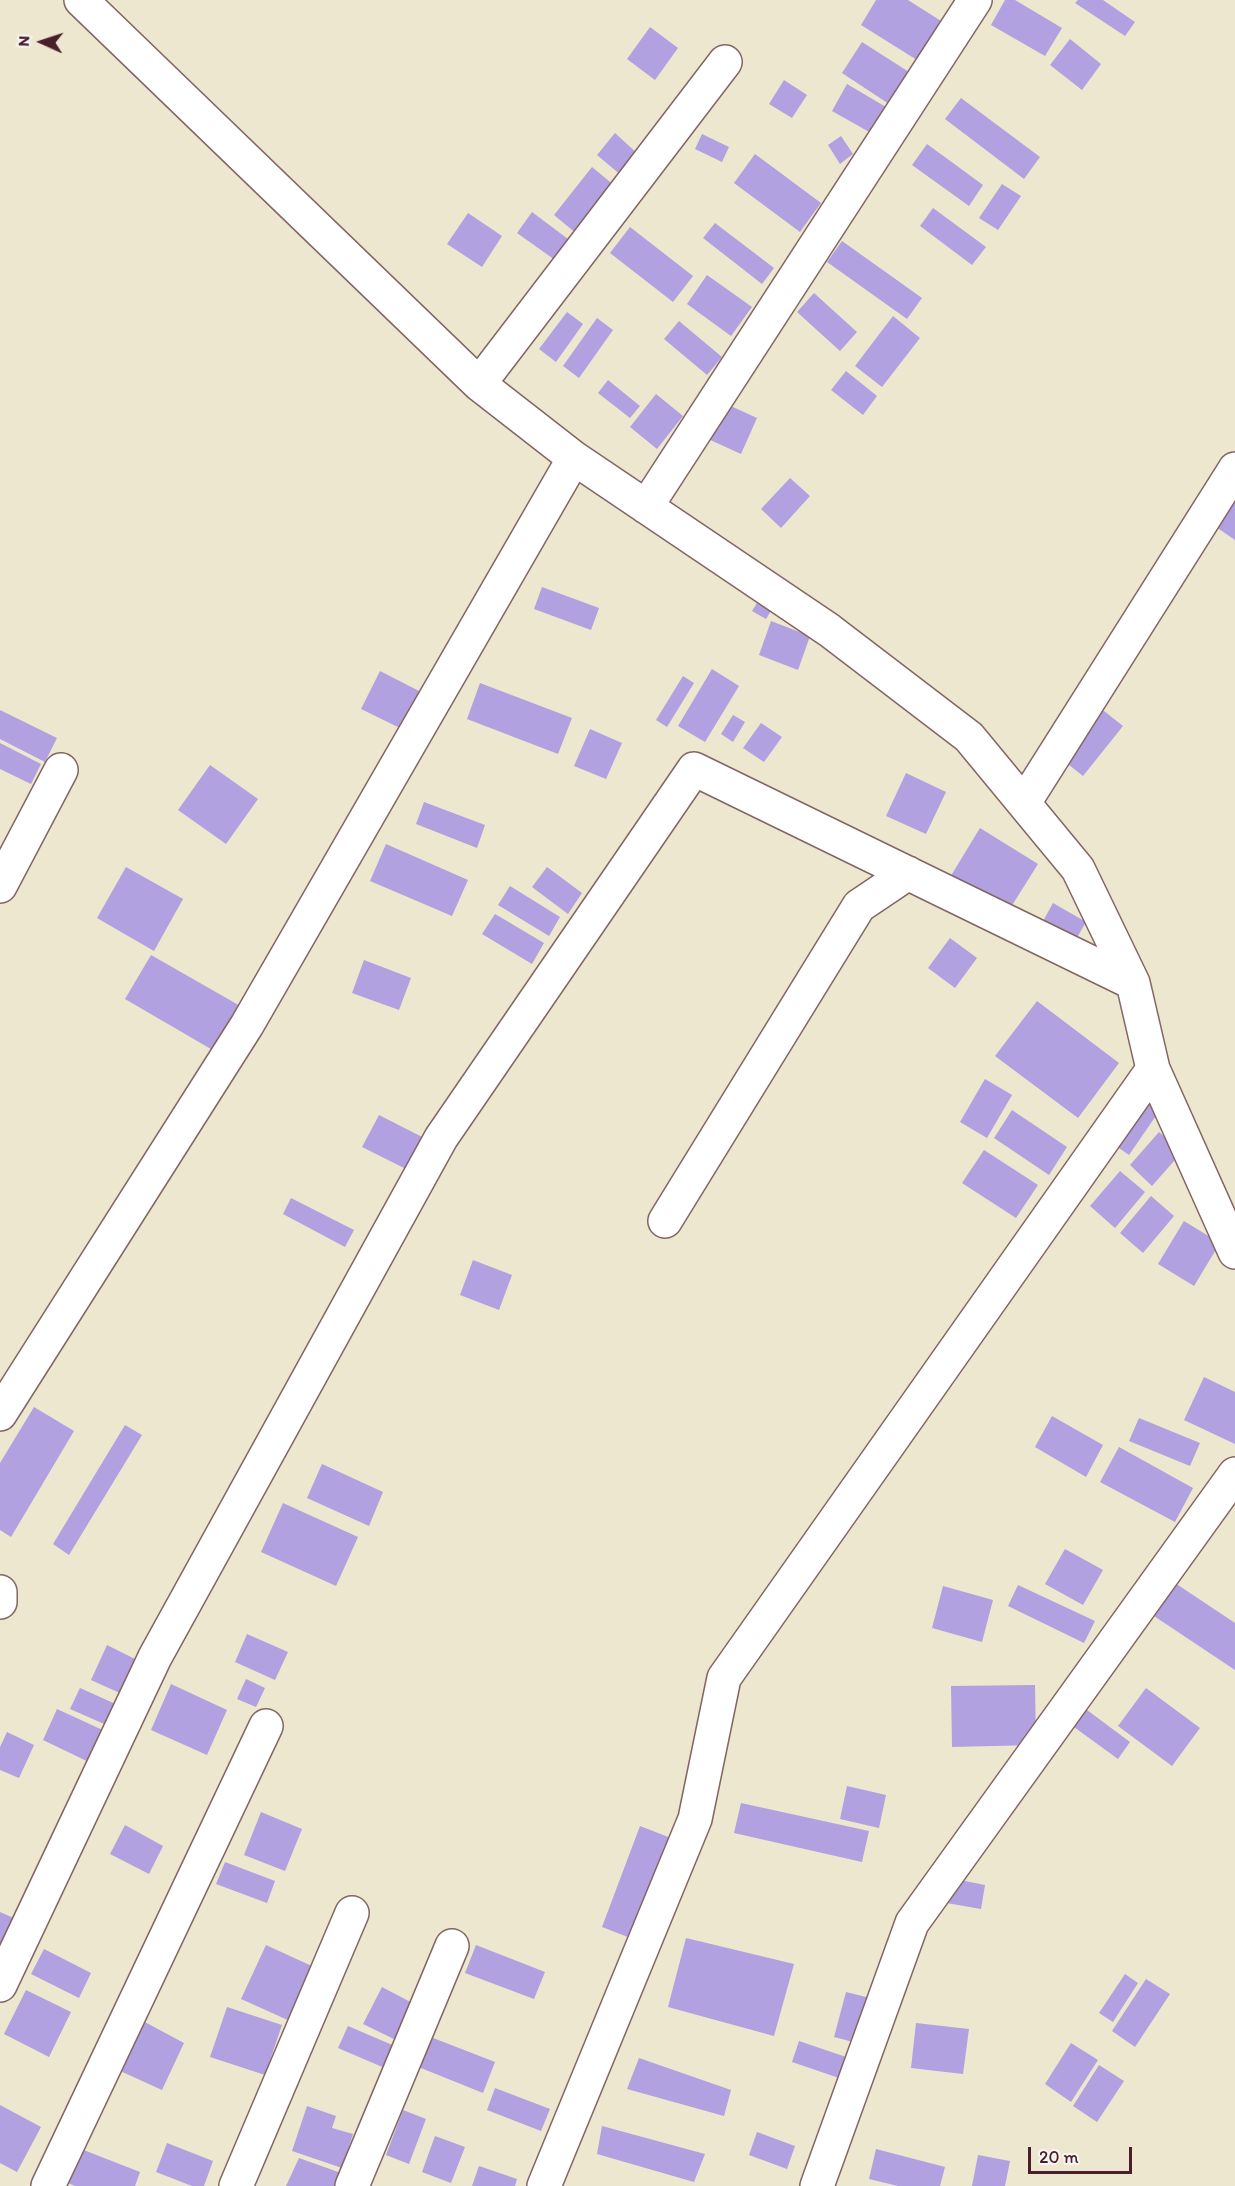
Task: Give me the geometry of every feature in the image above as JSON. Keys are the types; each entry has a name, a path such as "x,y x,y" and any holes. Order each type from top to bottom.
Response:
{"street":[{"path":"81,0 479,384 574,458 829,630 969,737 1078,869 1133,983 1154,1069 1235,1251"},
{"path":"646,507 975,0"},
{"path":"479,384 725,63"},
{"path":"0,1414 247,1025 574,458"},
{"path":"1024,803 1235,469"},
{"path":"0,1985 154,1657 441,1138 694,769 1133,983"},
{"path":"0,886 61,770"},
{"path":"665,1221 853,914 871,895 908,873"},
{"path":"544,2186 695,1819 724,1678 1154,1069"},
{"path":"817,2186 912,1923 1235,1474"},
{"path":"0,1592 0,1602"},
{"path":"48,2186 266,1726"},
{"path":"236,2186 352,1913"},
{"path":"352,2186 452,1946"}],"building":[{"path":"876,0 908,0 949,26 925,65 861,25"},
{"path":"1005,0 1015,0 1062,28 1045,56 991,25"},
{"path":"1078,0 1103,0 1135,22 1125,36 1075,3"},
{"path":"650,27 678,48 655,80 627,59"},
{"path":"1070,39 1101,64 1082,90 1050,65"},
{"path":"862,42 912,74 892,106 842,73"},
{"path":"784,80 807,95 792,118 769,104"},
{"path":"847,84 886,107 871,133 832,111"},
{"path":"961,98 1040,157 1024,179 945,119"},
{"path":"615,133 639,155 622,176 597,155"},
{"path":"702,134 729,147 722,162 695,149"},
{"path":"841,136 853,154 840,164 828,145"},
{"path":"927,144 983,185 969,206 912,165"},
{"path":"755,154 821,203 800,232 734,183"},
{"path":"592,167 621,191 583,239 554,215"},
{"path":"1002,184 1021,196 998,230 979,218"},
{"path":"933,208 986,247 972,265 920,226"},
{"path":"532,212 576,245 562,265 517,233"},
{"path":"468,213 502,236 482,267 447,244"},
{"path":"715,223 774,268 762,284 703,238"},
{"path":"630,227 693,276 673,302 610,253"},
{"path":"842,241 922,298 907,319 827,262"},
{"path":"707,275 752,307 731,336 687,304"},
{"path":"814,293 857,332 840,351 797,312"},
{"path":"567,312 583,324 556,362 539,349"},
{"path":"893,316 920,338 882,387 855,366"},
{"path":"597,318 613,330 579,378 563,366"},
{"path":"679,321 722,357 707,375 664,339"},
{"path":"846,371 877,396 863,415 831,390"},
{"path":"608,380 640,406 630,418 598,393"},
{"path":"656,394 683,416 657,449 630,427"},
{"path":"722,402 757,418 741,454 706,438"},
{"path":"790,478 810,496 781,528 761,509"},
{"path":"1235,499 1235,540 1216,527"},
{"path":"542,587 599,608 591,630 534,609"},
{"path":"764,591 778,599 766,619 752,611"},
{"path":"771,621 810,636 798,670 759,655"},
{"path":"712,669 739,686 705,742 678,726"},
{"path":"380,671 421,692 402,729 361,709"},
{"path":"683,676 694,683 667,727 656,720"},
{"path":"480,683 572,718 558,754 467,719"},
{"path":"1099,707 1123,726 1083,776 1059,757"},
{"path":"0,710 57,738 45,762 0,739"},
{"path":"733,715 745,722 733,742 721,734"},
{"path":"761,723 782,737 764,762 743,748"},
{"path":"590,729 622,743 606,779 574,766"},
{"path":"0,743 41,764 31,784 0,769"},
{"path":"210,765 258,799 226,844 178,810"},
{"path":"906,773 946,792 926,834 886,816"},
{"path":"424,802 485,825 477,848 416,824"},
{"path":"980,828 1038,864 1006,915 949,879"},
{"path":"386,844 468,880 452,916 370,881"},
{"path":"126,867 183,899 154,951 97,918"},
{"path":"547,867 582,893 568,914 532,887"},
{"path":"510,886 560,917 549,936 498,905"},
{"path":"1053,903 1086,922 1075,941 1042,923"},
{"path":"495,914 544,943 532,964 482,934"},
{"path":"950,938 977,958 955,988 928,968"},
{"path":"151,955 242,1007 216,1052 125,999"},
{"path":"364,960 411,978 399,1010 352,993"},
{"path":"1037,1001 1119,1063 1078,1118 995,1056"},
{"path":"985,1079 1012,1095 987,1138 960,1122"},
{"path":"1147,1096 1162,1107 1129,1155 1113,1144"},
{"path":"1012,1110 1067,1147 1049,1175 994,1138"},
{"path":"379,1115 428,1140 412,1172 362,1147"},
{"path":"1159,1132 1182,1152 1152,1186 1130,1165"},
{"path":"984,1150 1038,1185 1016,1218 962,1183"},
{"path":"1120,1171 1145,1192 1115,1228 1090,1206"},
{"path":"1151,1196 1174,1216 1143,1253 1120,1233"},
{"path":"291,1198 354,1230 345,1247 283,1214"},
{"path":"1184,1221 1220,1243 1194,1286 1158,1264"},
{"path":"473,1260 512,1275 499,1310 460,1295"},
{"path":"1204,1377 1235,1392 1235,1444 1184,1420"},
{"path":"34,1407 74,1431 11,1537 0,1530 0,1463"},
{"path":"1052,1416 1103,1445 1086,1477 1035,1447"},
{"path":"1139,1418 1200,1443 1190,1466 1129,1441"},
{"path":"125,1425 142,1435 69,1555 53,1544"},
{"path":"1119,1447 1193,1488 1175,1522 1100,1482"},
{"path":"322,1464 383,1492 369,1526 307,1498"},
{"path":"283,1503 358,1537 336,1586 261,1552"},
{"path":"1065,1549 1103,1570 1083,1605 1045,1584"},
{"path":"1175,1583 1235,1623 1235,1670 1154,1616"},
{"path":"1018,1585 1095,1621 1084,1643 1008,1606"},
{"path":"943,1586 993,1600 982,1642 932,1628"},
{"path":"247,1634 288,1652 275,1680 235,1662"},
{"path":"107,1645 137,1660 122,1694 91,1680"},
{"path":"246,1679 265,1688 256,1707 237,1699"},
{"path":"171,1684 227,1710 207,1755 151,1730"},
{"path":"1035,1685 1036,1745 952,1747 951,1686"},
{"path":"80,1688 120,1706 111,1727 70,1709"},
{"path":"1146,1688 1200,1728 1172,1766 1118,1726"},
{"path":"57,1709 107,1732 93,1764 43,1740"},
{"path":"1087,1710 1130,1742 1118,1759 1074,1727"},
{"path":"7,1732 34,1745 19,1778 0,1770 0,1747"},
{"path":"847,1786 886,1795 879,1828 840,1819"},
{"path":"741,1803 869,1831 862,1862 734,1833"},
{"path":"261,1812 302,1829 285,1871 244,1855"},
{"path":"125,1825 163,1846 149,1874 110,1854"},
{"path":"640,1826 671,1838 633,1939 602,1927"},
{"path":"225,1862 275,1881 267,1903 216,1884"},
{"path":"945,1877 985,1885 981,1909 941,1902"},
{"path":"0,1912 18,1920 0,1961"},
{"path":"686,1938 794,1964 774,2036 668,2007"},
{"path":"266,1945 314,1967 290,2021 241,1999"},
{"path":"476,1945 545,1972 534,1999 465,1973"},
{"path":"44,1949 91,1973 79,1998 31,1974"},
{"path":"1125,1974 1138,1983 1113,2022 1099,2013"},
{"path":"1146,1979 1170,1994 1135,2047 1112,2031"},
{"path":"382,1987 418,2006 400,2042 363,2024"},
{"path":"26,1990 71,2012 49,2057 4,2034"},
{"path":"846,1992 874,1999 861,2044 834,2037"},
{"path":"227,2007 282,2025 265,2075 210,2057"},
{"path":"141,2020 184,2043 162,2090 118,2070"},
{"path":"916,2023 969,2029 963,2074 911,2068"},
{"path":"348,2026 397,2047 387,2069 338,2048"},
{"path":"428,2036 495,2062 483,2093 416,2066"},
{"path":"799,2041 849,2058 842,2079 792,2062"},
{"path":"1071,2043 1098,2060 1071,2102 1045,2084"},
{"path":"639,2058 731,2090 724,2116 627,2089"},
{"path":"1099,2065 1124,2081 1097,2122 1073,2106"},
{"path":"495,2088 550,2109 541,2131 487,2110"},
{"path":"0,2105 41,2127 17,2172 0,2163"},
{"path":"307,2106 336,2116 332,2128 353,2134 342,2168 292,2151"},
{"path":"403,2110 426,2119 409,2164 386,2155"},
{"path":"602,2126 705,2154 694,2182 597,2154"},
{"path":"757,2132 795,2146 787,2169 749,2155"},
{"path":"435,2136 465,2147 451,2183 422,2172"},
{"path":"167,2143 213,2161 204,2186 192,2186 156,2172"},
{"path":"76,2147 140,2172 135,2186 75,2186 63,2181"},
{"path":"876,2149 945,2167 940,2186 898,2186 869,2179"},
{"path":"978,2155 1010,2161 1005,2186 972,2186"},
{"path":"299,2158 341,2173 335,2186 286,2186"},
{"path":"479,2166 517,2179 515,2186 472,2186"}]}
